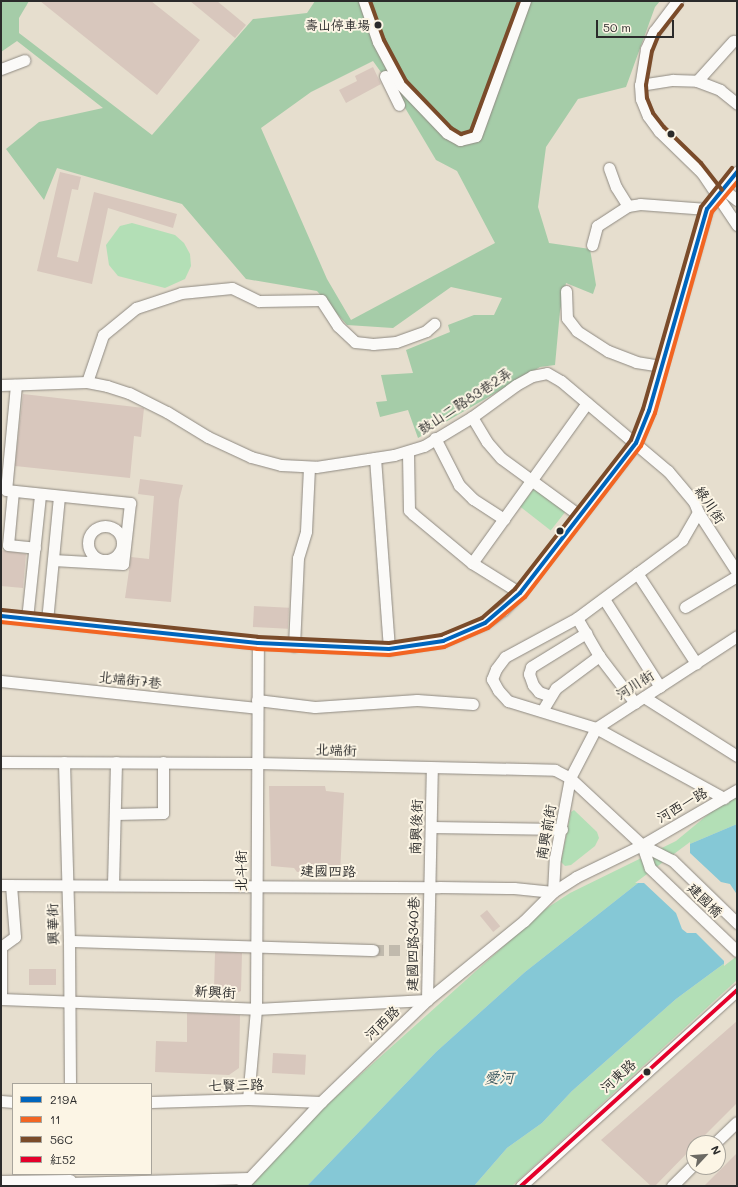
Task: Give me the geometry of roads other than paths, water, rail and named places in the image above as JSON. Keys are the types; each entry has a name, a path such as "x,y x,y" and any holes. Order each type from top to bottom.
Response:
{"street":[{"path":"364,1 378,42 401,85 455,140 476,136 525,1"},
{"path":"677,1 654,31 646,50 640,85 641,99 648,116 659,130 720,191 737,200"},
{"path":"697,81 733,41"},
{"path":"1,69 24,60"},
{"path":"385,76 399,104"},
{"path":"640,85 673,80 697,81 720,90 737,104"},
{"path":"609,168 616,187 628,206"},
{"path":"1,616 294,646 389,649 421,646 465,633 503,610 520,593 636,443 649,411 706,209 737,172"},
{"path":"720,191 737,225"},
{"path":"592,245 598,226 628,206 640,204 706,209"},
{"path":"87,382 103,335 136,308 181,292 232,288 259,301 321,300 338,326 355,342 373,344 396,342 426,331 434,324"},
{"path":"566,291 567,318 577,331 608,351 636,362 662,366"},
{"name":"鼓山二路83巷2弄","path":"1,385 87,382 129,393 167,412 208,438 251,457 281,465 309,467 408,452 472,417 516,385 541,373"},
{"name":"綠川街","path":"541,373 548,373 561,381 668,471 694,502 698,512 737,572"},
{"path":"16,385 6,490 40,495 130,502 124,538 123,564 106,561 53,560"},
{"path":"472,563 587,403"},
{"path":"472,417 487,442 501,458 579,515"},
{"path":"435,438 459,485 474,499 504,519"},
{"path":"408,452 409,510 472,563 520,593"},
{"path":"375,458 389,649"},
{"path":"294,646 298,558 306,531 309,467"},
{"path":"13,491 8,545 35,548"},
{"path":"27,619 40,495"},
{"path":"47,621 59,496"},
{"path":"698,512 682,540 577,618 506,657 496,669 492,679 498,690 508,701 596,728 724,798"},
{"path":"106,561 94,556 88,546 93,530 103,525 109,526 114,528 124,538"},
{"path":"637,573 696,663"},
{"path":"686,607 737,576"},
{"path":"604,599 660,686"},
{"path":"577,618 599,656 640,700 737,756"},
{"path":"550,696 539,692 533,685 529,674 532,667 586,633"},
{"name":"河川街","path":"570,778 596,728 737,636"},
{"name":"北斗街","path":"248,1098 256,1009 258,643"},
{"path":"542,711 550,696 566,678 599,656"},
{"name":"北端街7巷","path":"1,681 257,704 315,707 417,700 474,704"},
{"name":"北端街","path":"1,762 257,763 555,770 570,778 642,845"},
{"name":"興華街","path":"64,762 66,885 69,941 70,1083"},
{"path":"113,885 116,762"},
{"path":"115,814 163,813 162,762"},
{"name":"南興後街","path":"428,887 432,768"},
{"name":"南興前街","path":"553,892 555,858 562,829 570,778"},
{"name":"河西一路","path":"642,845 737,790"},
{"path":"431,827 562,829"},
{"path":"553,892 576,878 642,845"},
{"name":"建國橋","path":"642,845 672,860 737,923"},
{"name":"建國橋","path":"642,845 653,870 737,951"},
{"path":"1,999 1,947 15,937 6,885"},
{"name":"建國四路","path":"6,885 256,885 514,888 553,892"},
{"name":"建國四路340巷","path":"427,1000 428,887"},
{"name":"河西路","path":"245,1182 321,1102 427,1000 524,921 553,892"},
{"path":"69,941 256,948 374,950"},
{"name":"河東路","path":"521,1186 737,990"},
{"name":"新興街","path":"1,999 69,1000 256,1009 427,1000"},
{"name":"七賢三路","path":"152,1102 248,1098 321,1102"},
{"path":"1,1101 12,1102"},
{"path":"723,1135 737,1122"},
{"path":"672,1186 686,1172"},
{"path":"1,1181 245,1182"},
{"path":"9,1186 70,1181"}],"water":[{"name":"愛河","path":"737,824 737,954 676,999 572,1091 542,1123 507,1148 474,1186 307,1186 436,1052 525,972 685,846"}],"tunnel":[{"path":"373,950 430,950"}],"place":[{"name":"壽山停車場","path":"378,25"}]}
